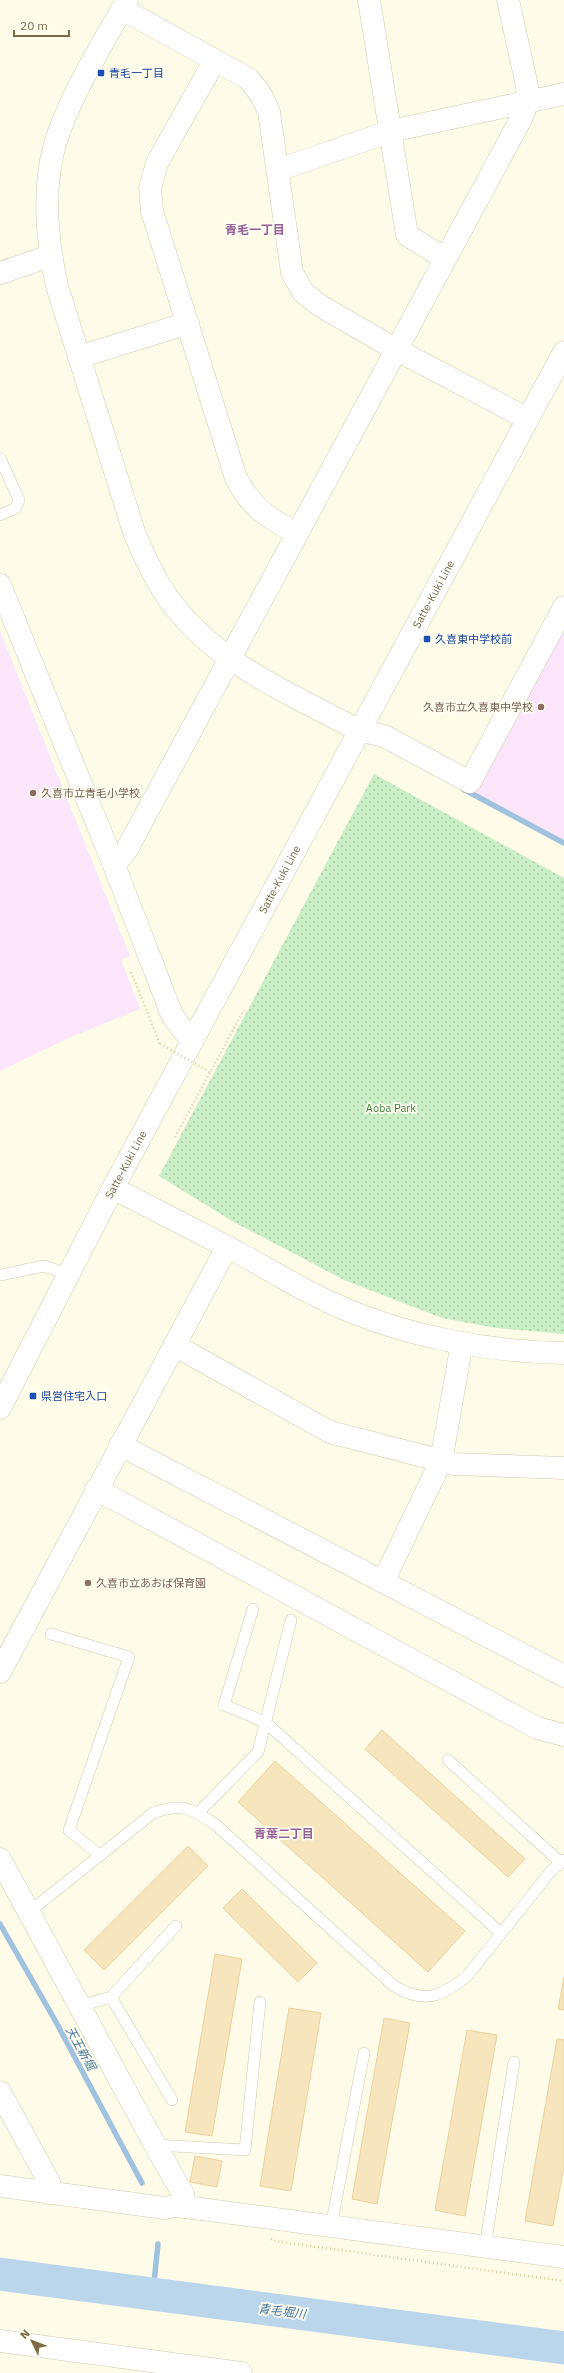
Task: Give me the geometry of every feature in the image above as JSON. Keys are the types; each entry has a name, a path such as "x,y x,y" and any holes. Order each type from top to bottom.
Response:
{"street":[{"path":"368,0 391,131 407,235 444,258"},
{"path":"114,865 126,851 228,658 297,534 528,101 527,86 508,0"},
{"path":"528,419 395,349 319,305 303,292 292,272 269,112 261,95 249,80 125,5 80,84 66,115 55,146 49,191 47,226 50,256 79,357 134,532 146,560 161,588 180,612 211,644 228,658 358,730 384,736 470,782 564,607"},
{"path":"214,60 157,162 150,188 152,211 236,478 246,497 258,510 297,534"},
{"path":"278,170 391,131 564,94"},
{"path":"0,273 50,256"},
{"path":"79,357 188,323"},
{"name":"Satte-Kuki Line","path":"0,1408 113,1188 358,730 564,352"},
{"path":"0,585 114,865 172,1015 192,1042"},
{"path":"113,1188 327,1301 421,1334 524,1352 564,1353"},
{"path":"0,1672 226,1247"},
{"path":"382,1582 441,1461 462,1342"},
{"path":"174,1345 330,1432 454,1464 564,1468"},
{"path":"120,1445 564,1676"},
{"path":"96,1489 537,1728 564,1735"},
{"path":"0,1859 183,2194 186,2207"},
{"path":"0,2092 50,2182 50,2193"},
{"path":"0,2186 165,2208 175,2206 186,2207 564,2257"},
{"path":"0,2341 241,2373"}],"lane":[{"path":"0,458 19,500 16,508 0,515"},
{"path":"0,1275 44,1266 68,1274"},
{"path":"254,1609 224,1705 265,1722 502,1933"},
{"path":"198,1813 258,1752 291,1620"},
{"path":"51,1634 129,1657 69,1830 100,1856"},
{"path":"29,1912 153,1813 169,1807 182,1806 198,1813 216,1826 394,1986 406,1994 421,1997 435,1996 453,1988 467,1976 551,1871 562,1861 448,1760"},
{"path":"80,2006 110,1997 176,1926"},
{"path":"110,1997 172,2100"},
{"path":"155,2145 245,2150 260,2002"},
{"path":"331,2227 364,2053"},
{"path":"485,2247 514,2062"}],"path":[{"path":"131,972 160,1044 210,1072"},
{"path":"175,1137 244,1010"},
{"path":"269,2237 274,2241 564,2281"}],"shaded area":[{"name":"久喜市立久喜東中学校","path":"564,623 564,840 473,792"},
{"name":"久喜市立青毛小学校","path":"0,631 130,956 121,960 140,1009 73,1036 0,1071"}],"green space":[{"name":"Aoba Park","path":"374,774 564,878 564,1334 496,1328 442,1318 344,1280 232,1221 159,1176"}],"building":[{"path":"382,1730 525,1859 508,1877 365,1749"},
{"path":"275,1761 465,1931 428,1972 238,1802"},
{"path":"188,1846 208,1866 104,1970 84,1950"},
{"path":"242,1889 317,1963 298,1982 223,1908"},
{"path":"215,1954 242,1959 212,2136 185,2132"},
{"path":"564,1977 564,2010 558,2009"},
{"path":"289,2008 321,2013 291,2191 260,2186"},
{"path":"384,2018 410,2023 377,2204 352,2199"},
{"path":"467,2030 497,2035 465,2216 435,2210"},
{"path":"557,2039 564,2040 564,2166 553,2226 525,2221"},
{"path":"195,2156 222,2161 217,2187 190,2182"}],"waterway":[{"path":"463,789 564,843"},
{"name":"天王新堀","path":"0,1924 56,2022 142,2183"},
{"path":"153,2292 158,2244"},
{"name":"青毛堀川","path":"0,2274 564,2348"}],"place":[{"name":"青毛一丁目","path":"101,73"},
{"name":"久喜東中学校前","path":"427,639"},
{"name":"久喜市立久喜東中学校","path":"541,707"},
{"name":"久喜市立青毛小学校","path":"33,793"},
{"name":"県営住宅入口","path":"33,1396"},
{"name":"久喜市立あおば保育園","path":"88,1583"}],"district":[{"name":"青毛一丁目","path":"255,229"},
{"name":"青葉二丁目","path":"284,1833"}]}
